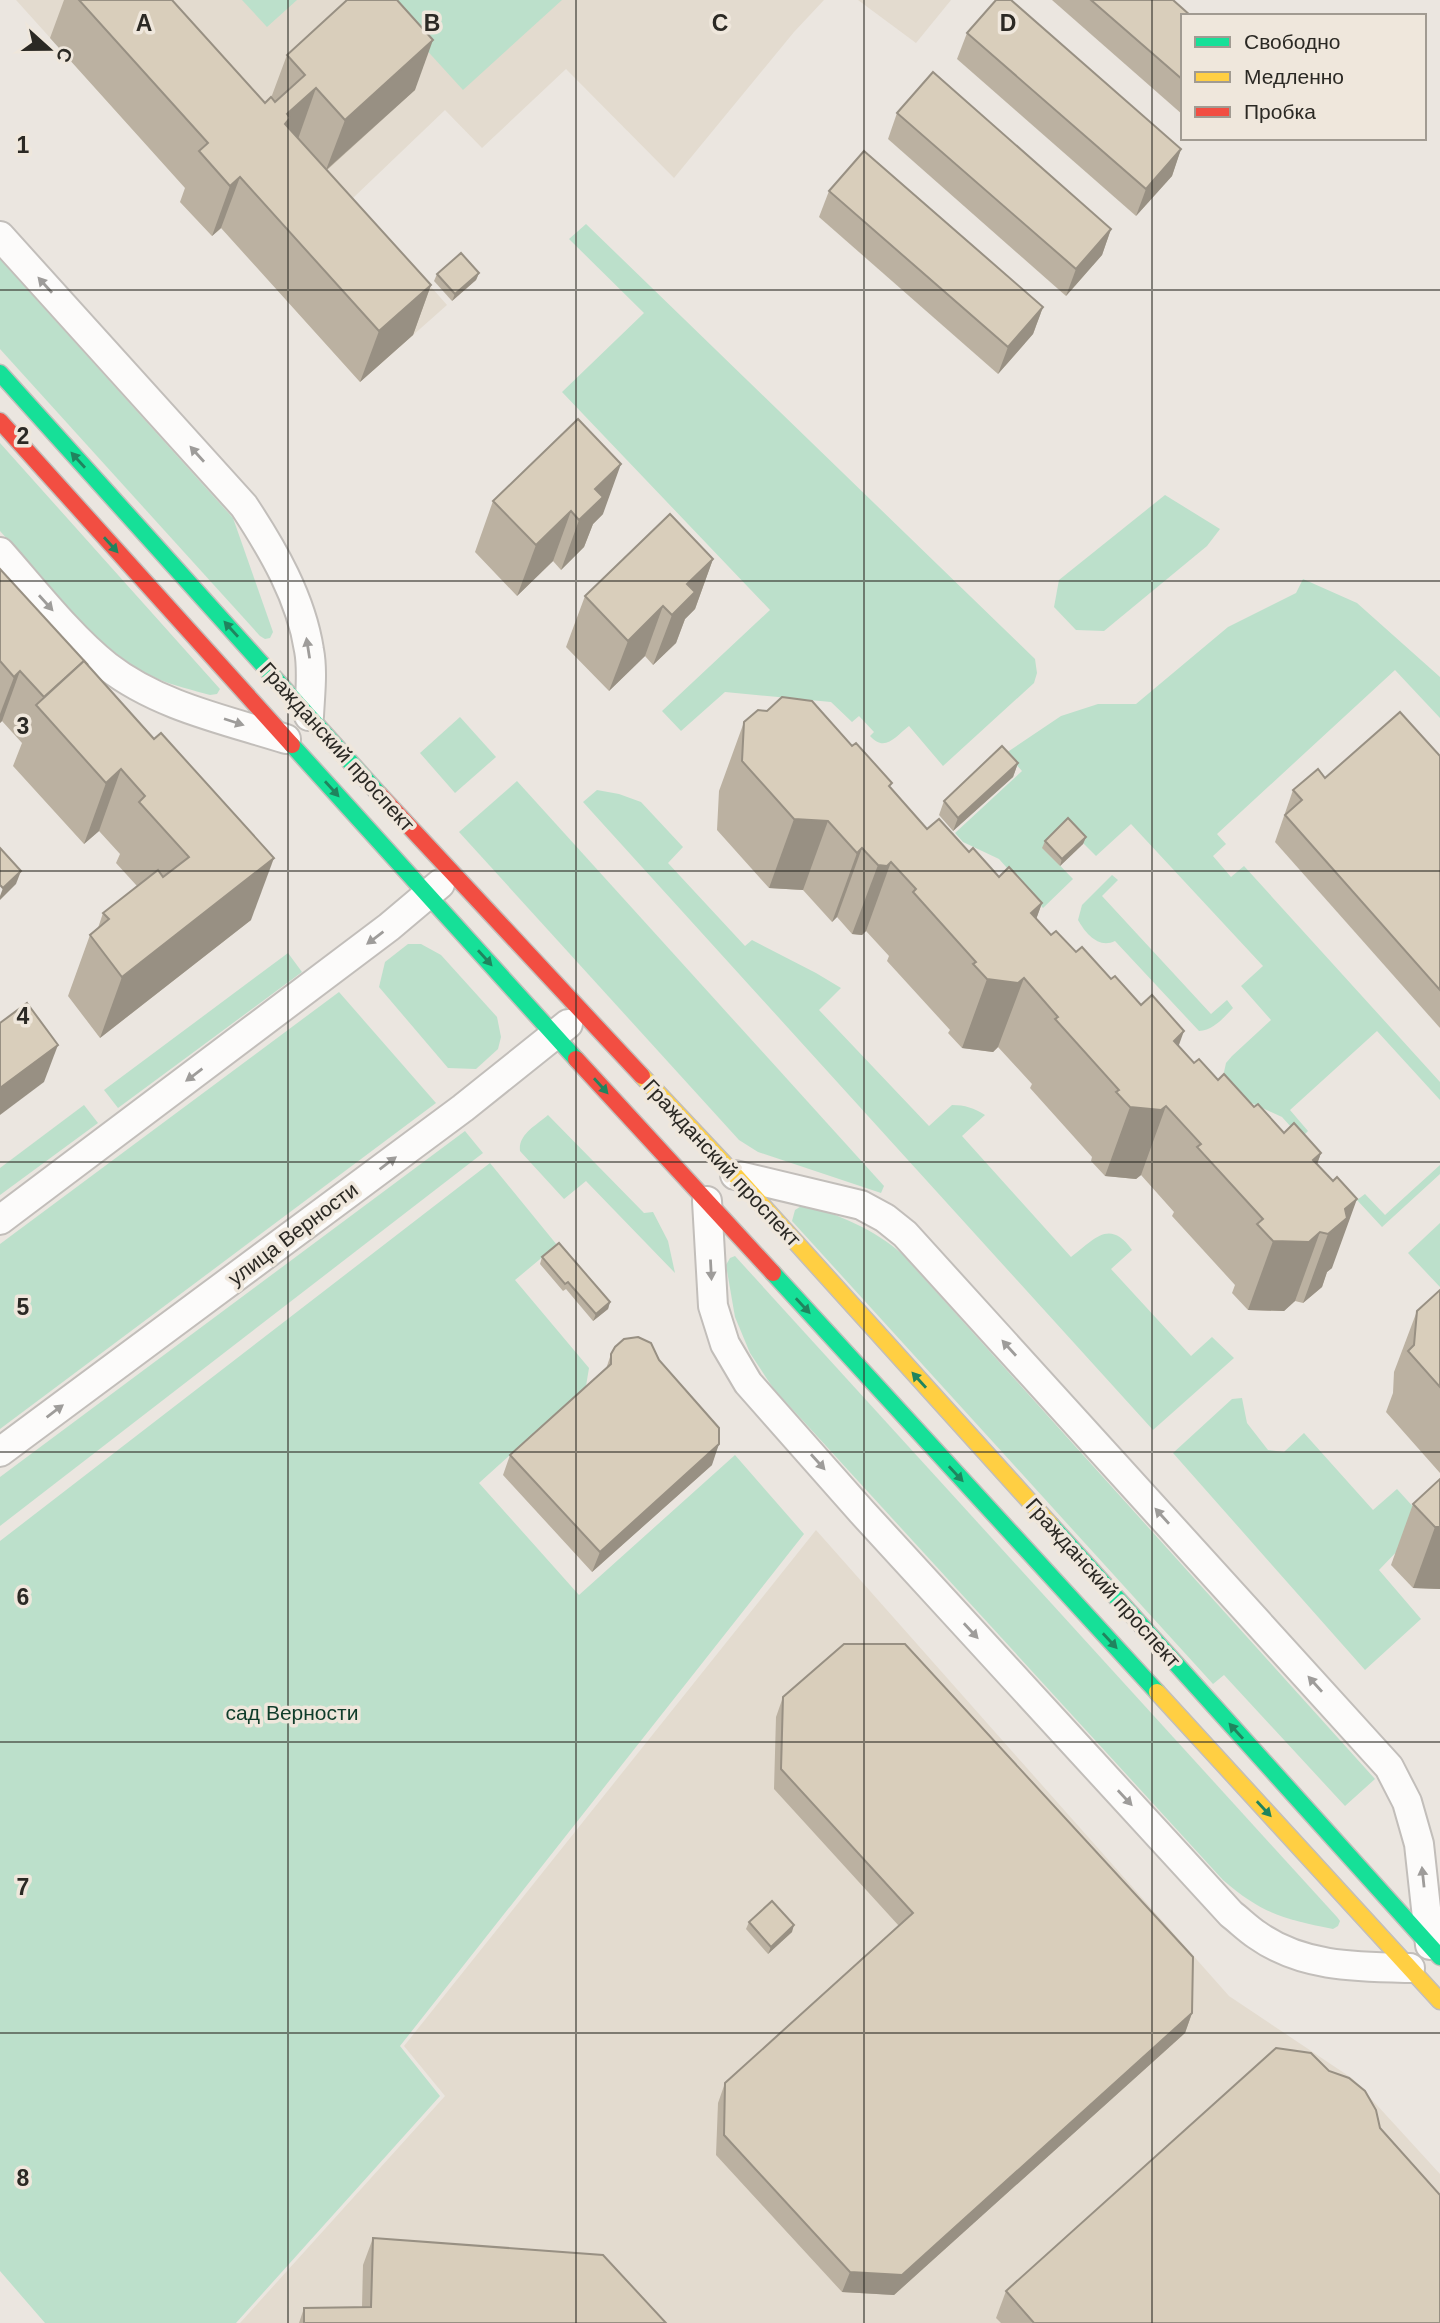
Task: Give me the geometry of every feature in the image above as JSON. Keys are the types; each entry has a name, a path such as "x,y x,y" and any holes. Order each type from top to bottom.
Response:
{"main road":[{"name":"Гражданский проспект","path":"0,373 452,873 734,1175 1435,1951"},
{"name":"Гражданский проспект","path":"0,421 555,1036 1440,2001"}],"street":[{"path":"0,236 244,506 257,526 299,605 310,653 309,716"},
{"path":"0,552 107,666 169,702 287,739"},
{"path":"0,1220 327,975 452,873"},
{"name":"улица Верности","path":"0,1452 463,1108 555,1036 581,1011"},
{"path":"734,1175 861,1205 885,1218 905,1234 1389,1766 1407,1802 1419,1844 1435,1951"},
{"path":"707,1201 713,1306 725,1344 748,1383 900,1553 1231,1914 1257,1936 1291,1954 1328,1965 1410,1968"}],"shaded area":[{"path":"16,0 824,0 794,32 674,178 566,69 482,148 445,110 353,198 447,305 360,382 222,228 212,236 180,202 190,193"},
{"path":"858,0 951,0 916,43"},
{"path":"816,1530 1229,1996 1353,2079 1440,2174 1440,2323 240,2323 445,2096 404,2046"}],"green space":[{"path":"242,0 297,0 267,27"},
{"path":"381,0 562,0 463,90"},
{"path":"586,224 1035,659 1037,673 1034,683 943,766 909,726 890,741 881,743 870,736 874,732 859,716 852,722 831,702 725,692 681,731 662,711 770,610 562,392 644,313 569,239"},
{"path":"0,259 233,518 273,632 270,638 260,636 0,349"},
{"path":"0,443 220,689 217,694 210,695 158,679 114,652 73,613 0,531"},
{"path":"1165,495 1220,529 1207,546 1104,631 1076,630 1054,607 1059,580"},
{"path":"1303,579 1357,603 1440,677 1440,718 1395,670 1217,834 1226,844 1213,856 1231,877 1244,866 1440,1082 1440,1100 1377,1031 1290,1110 1308,1131 1301,1138 1282,1117 1245,1100 1224,1072 1226,1063 1232,1056 1271,1020 1241,986 1263,966 1131,824 1096,856 1066,826 1043,848 1073,879 1043,908 999,859 963,842 955,833 1022,771 1006,753 1061,716 1098,704 1136,704 1228,627 1296,593"},
{"path":"460,717 496,757 455,793 420,753"},
{"path":"517,781 884,1186 881,1193 758,1152 739,1140 459,832"},
{"path":"597,790 641,802 683,847 668,863 745,946 752,940 841,988 819,1010 929,1126 952,1105 969,1107 985,1115 962,1136 1071,1257 1101,1235 1116,1235 1132,1250 1111,1269 1191,1356 1212,1337 1234,1358 1153,1430 583,802"},
{"path":"1112,875 1118,880 1102,896 1211,1014 1227,1000 1233,1008 1214,1026 1199,1031 1115,941 1098,942 1081,925 1078,920 1082,905"},
{"path":"408,944 421,944 441,955 497,1017 501,1037 498,1049 476,1069 448,1068 379,987 385,962"},
{"path":"288,953 302,972 118,1108 104,1090"},
{"path":"339,992 436,1103 0,1429 0,1244"},
{"path":"84,1105 98,1123 0,1195 0,1168"},
{"path":"548,1115 644,1213 653,1212 668,1241 675,1273 586,1181 564,1199 520,1151 525,1135"},
{"path":"465,1131 483,1153 0,1526 0,1477"},
{"name":"сад Верности","path":"490,1163 557,1245 515,1280 589,1368 586,1386 479,1483 579,1595 735,1455 804,1534 400,2046 440,2096 236,2323 45,2323 0,2271 0,1541"},
{"path":"1440,1165 1440,1174 1382,1227 1357,1200 1365,1194 1385,1215"},
{"path":"803,1205 856,1224 880,1237 902,1254 1375,1779 1345,1806 1224,1675 1213,1684 792,1221 795,1210"},
{"path":"1440,1223 1440,1287 1408,1253"},
{"path":"735,1256 1337,1917 1340,1921 1338,1926 1333,1929 1274,1913 1250,1901 1223,1880 773,1388 750,1353 735,1317 726,1265 730,1258"},
{"path":"1242,1398 1247,1423 1268,1450 1284,1452 1304,1433 1373,1510 1397,1489 1426,1521 1379,1570 1421,1619 1365,1670 1173,1453 1232,1399"}],"building":[{"path":"79,0 172,0 265,103 271,97 275,102 305,75 287,55 347,0 397,0 433,40 345,120 316,88 287,114 290,118 285,124 431,285 379,331 240,177 230,186 199,151 208,143"},
{"path":"996,0 1011,0 1181,149 1146,189 967,33"},
{"path":"1091,0 1173,0 1189,14 1181,14 1181,78"},
{"path":"933,72 1111,229 1076,269 897,113"},
{"path":"864,151 1043,307 1008,347 829,191"},
{"path":"461,253 479,273 455,294 437,274"},
{"path":"578,419 621,464 595,489 603,497 579,520 571,511 536,545 493,501"},
{"path":"670,514 713,559 687,584 695,592 672,615 663,606 628,641 585,596"},
{"path":"0,569 88,665 84,661 44,697 20,671 14,677 0,661"},
{"path":"84,661 154,739 161,733 274,858 122,977 90,935 109,919 103,913 158,870 163,877 189,857 139,802 145,796 121,769 106,783 36,705"},
{"path":"782,697 812,701 852,746 856,743 892,783 889,786 927,829 939,819 969,852 973,848 999,877 1009,867 1042,903 1031,913 1051,935 1056,931 1076,952 1082,947 1111,979 1115,976 1141,1005 1152,995 1184,1031 1174,1041 1194,1063 1199,1059 1218,1080 1224,1074 1254,1107 1258,1104 1284,1133 1294,1123 1321,1153 1313,1160 1333,1181 1337,1177 1357,1199 1345,1209 1347,1218 1328,1234 1320,1232 1309,1242 1273,1241 1257,1224 1263,1219 1197,1147 1201,1144 1166,1106 1161,1110 1130,1107 1116,1092 1119,1090 1055,1019 1058,1017 1024,978 1018,983 987,979 973,964 976,962 913,892 916,889 891,862 887,866 878,865 862,848 857,853 828,821 794,819 742,761 744,722 758,710 767,711"},
{"path":"1400,712 1440,756 1440,990 1285,815 1302,800 1293,790 1318,769 1325,778"},
{"path":"1002,746 1018,763 958,818 944,801"},
{"path":"1068,818 1086,837 1062,859 1045,841"},
{"path":"0,848 21,871 3,888 0,885"},
{"path":"27,1003 58,1045 0,1088 0,1023"},
{"path":"559,1243 610,1302 596,1314 542,1257"},
{"path":"1440,1290 1440,1387 1408,1351 1414,1345 1417,1311"},
{"path":"638,1337 651,1343 659,1360 719,1428 719,1444 600,1552 510,1455 611,1364 611,1354 615,1347 624,1339"},
{"path":"1440,1479 1440,1527 1435,1527 1413,1504"},
{"path":"844,1644 905,1644 1193,1957 1192,2013 902,2275 850,2272 724,2135 725,2083 913,1913 781,1769 783,1697"},
{"path":"772,1901 794,1925 771,1947 749,1922"},
{"path":"1276,2048 1311,2053 1329,2071 1349,2078 1365,2091 1376,2110 1380,2128 1440,2195 1440,2323 1034,2323 1006,2291"},
{"path":"373,2238 603,2255 666,2323 304,2323 304,2308 371,2307"}],"traffic: fast":[{"path":"0,373 379,794"},
{"path":"292,745 576,1059"},
{"path":"773,1273 1157,1692"},
{"path":"1051,1525 1440,1957"}],"traffic: slow":[{"path":"642,1076 1051,1525"},
{"path":"1157,1692 1440,2001"}],"traffic: jam":[{"path":"0,421 292,745"},
{"path":"379,794 642,1076"},
{"path":"576,1059 773,1273"}]}
